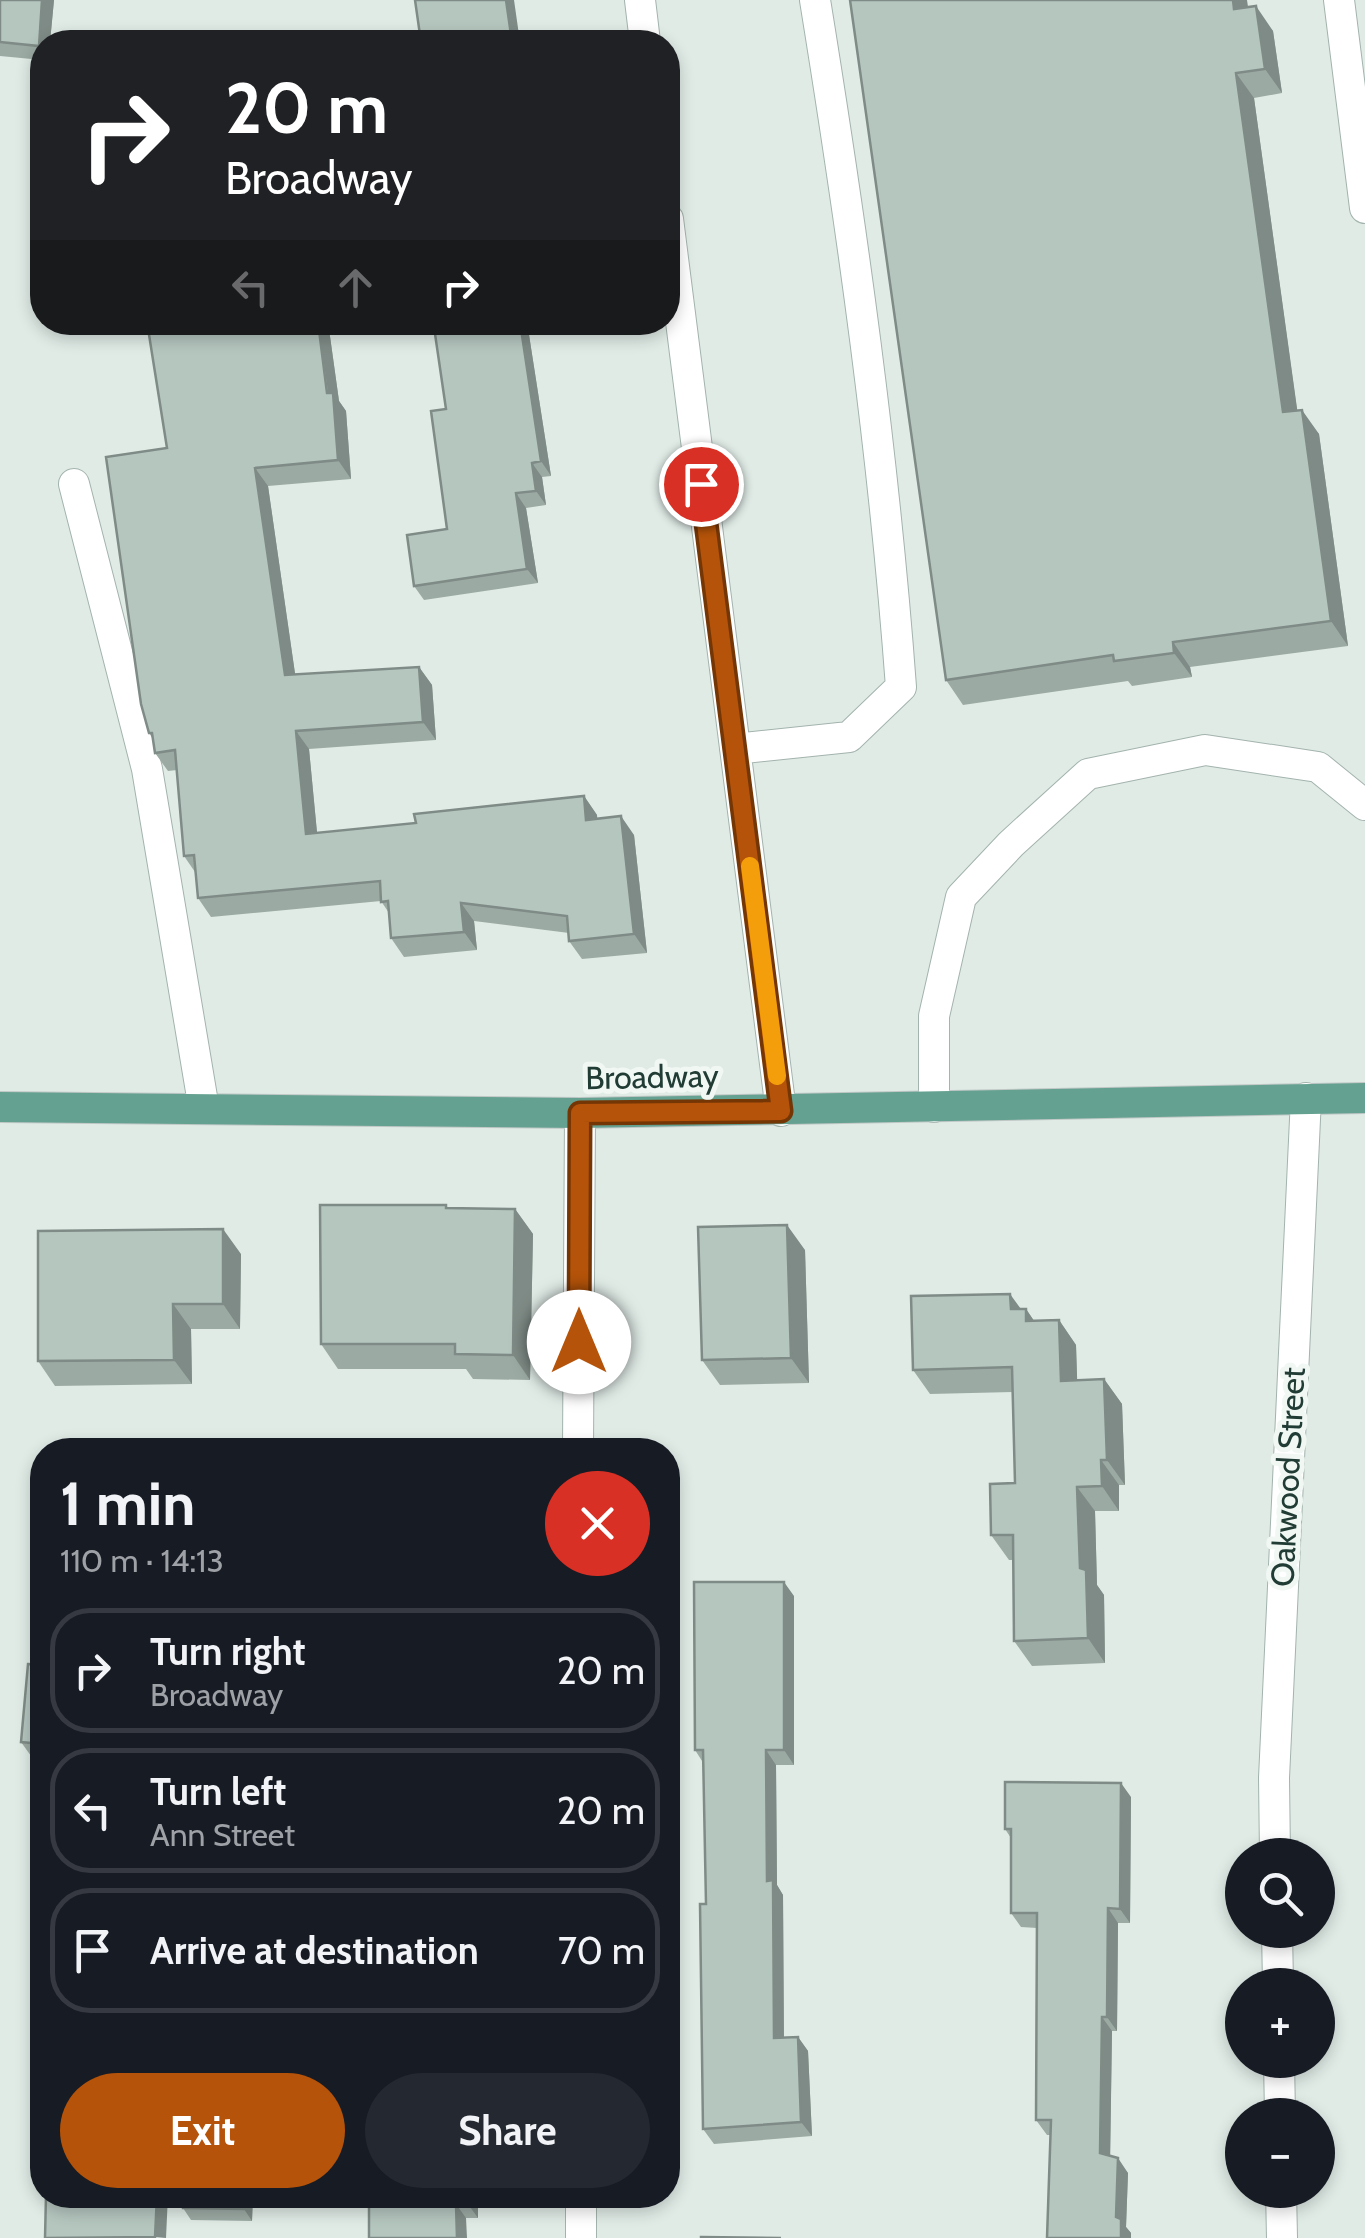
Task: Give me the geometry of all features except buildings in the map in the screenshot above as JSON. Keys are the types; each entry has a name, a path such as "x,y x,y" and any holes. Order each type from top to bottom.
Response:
{"main road":[{"name":"Broadway","path":"0,1107 580,1113 1365,1098"}],"street":[{"path":"640,0 644,30"},
{"path":"735,749 850,736 901,687 892,570 847,196 815,0"},
{"path":"1339,0 1365,208"},
{"path":"680,314 781,1111"},
{"path":"74,484 148,769 204,1109"},
{"path":"934,1107 934,1016 961,897 1011,844 1088,774 1205,750 1318,767 1365,804"},
{"name":"Oakwood Street","path":"1276,1838 1275,1758 1306,1098"},
{"path":"578,1438 580,1113"},
{"path":"580,2208 581,2238"},
{"path":"1281,2208 1282,2238"}],"slow traffic":[{"path":"750,866 777,1076"}],"route":[{"path":"579,1342 580,1113 781,1111 701,484"}]}
